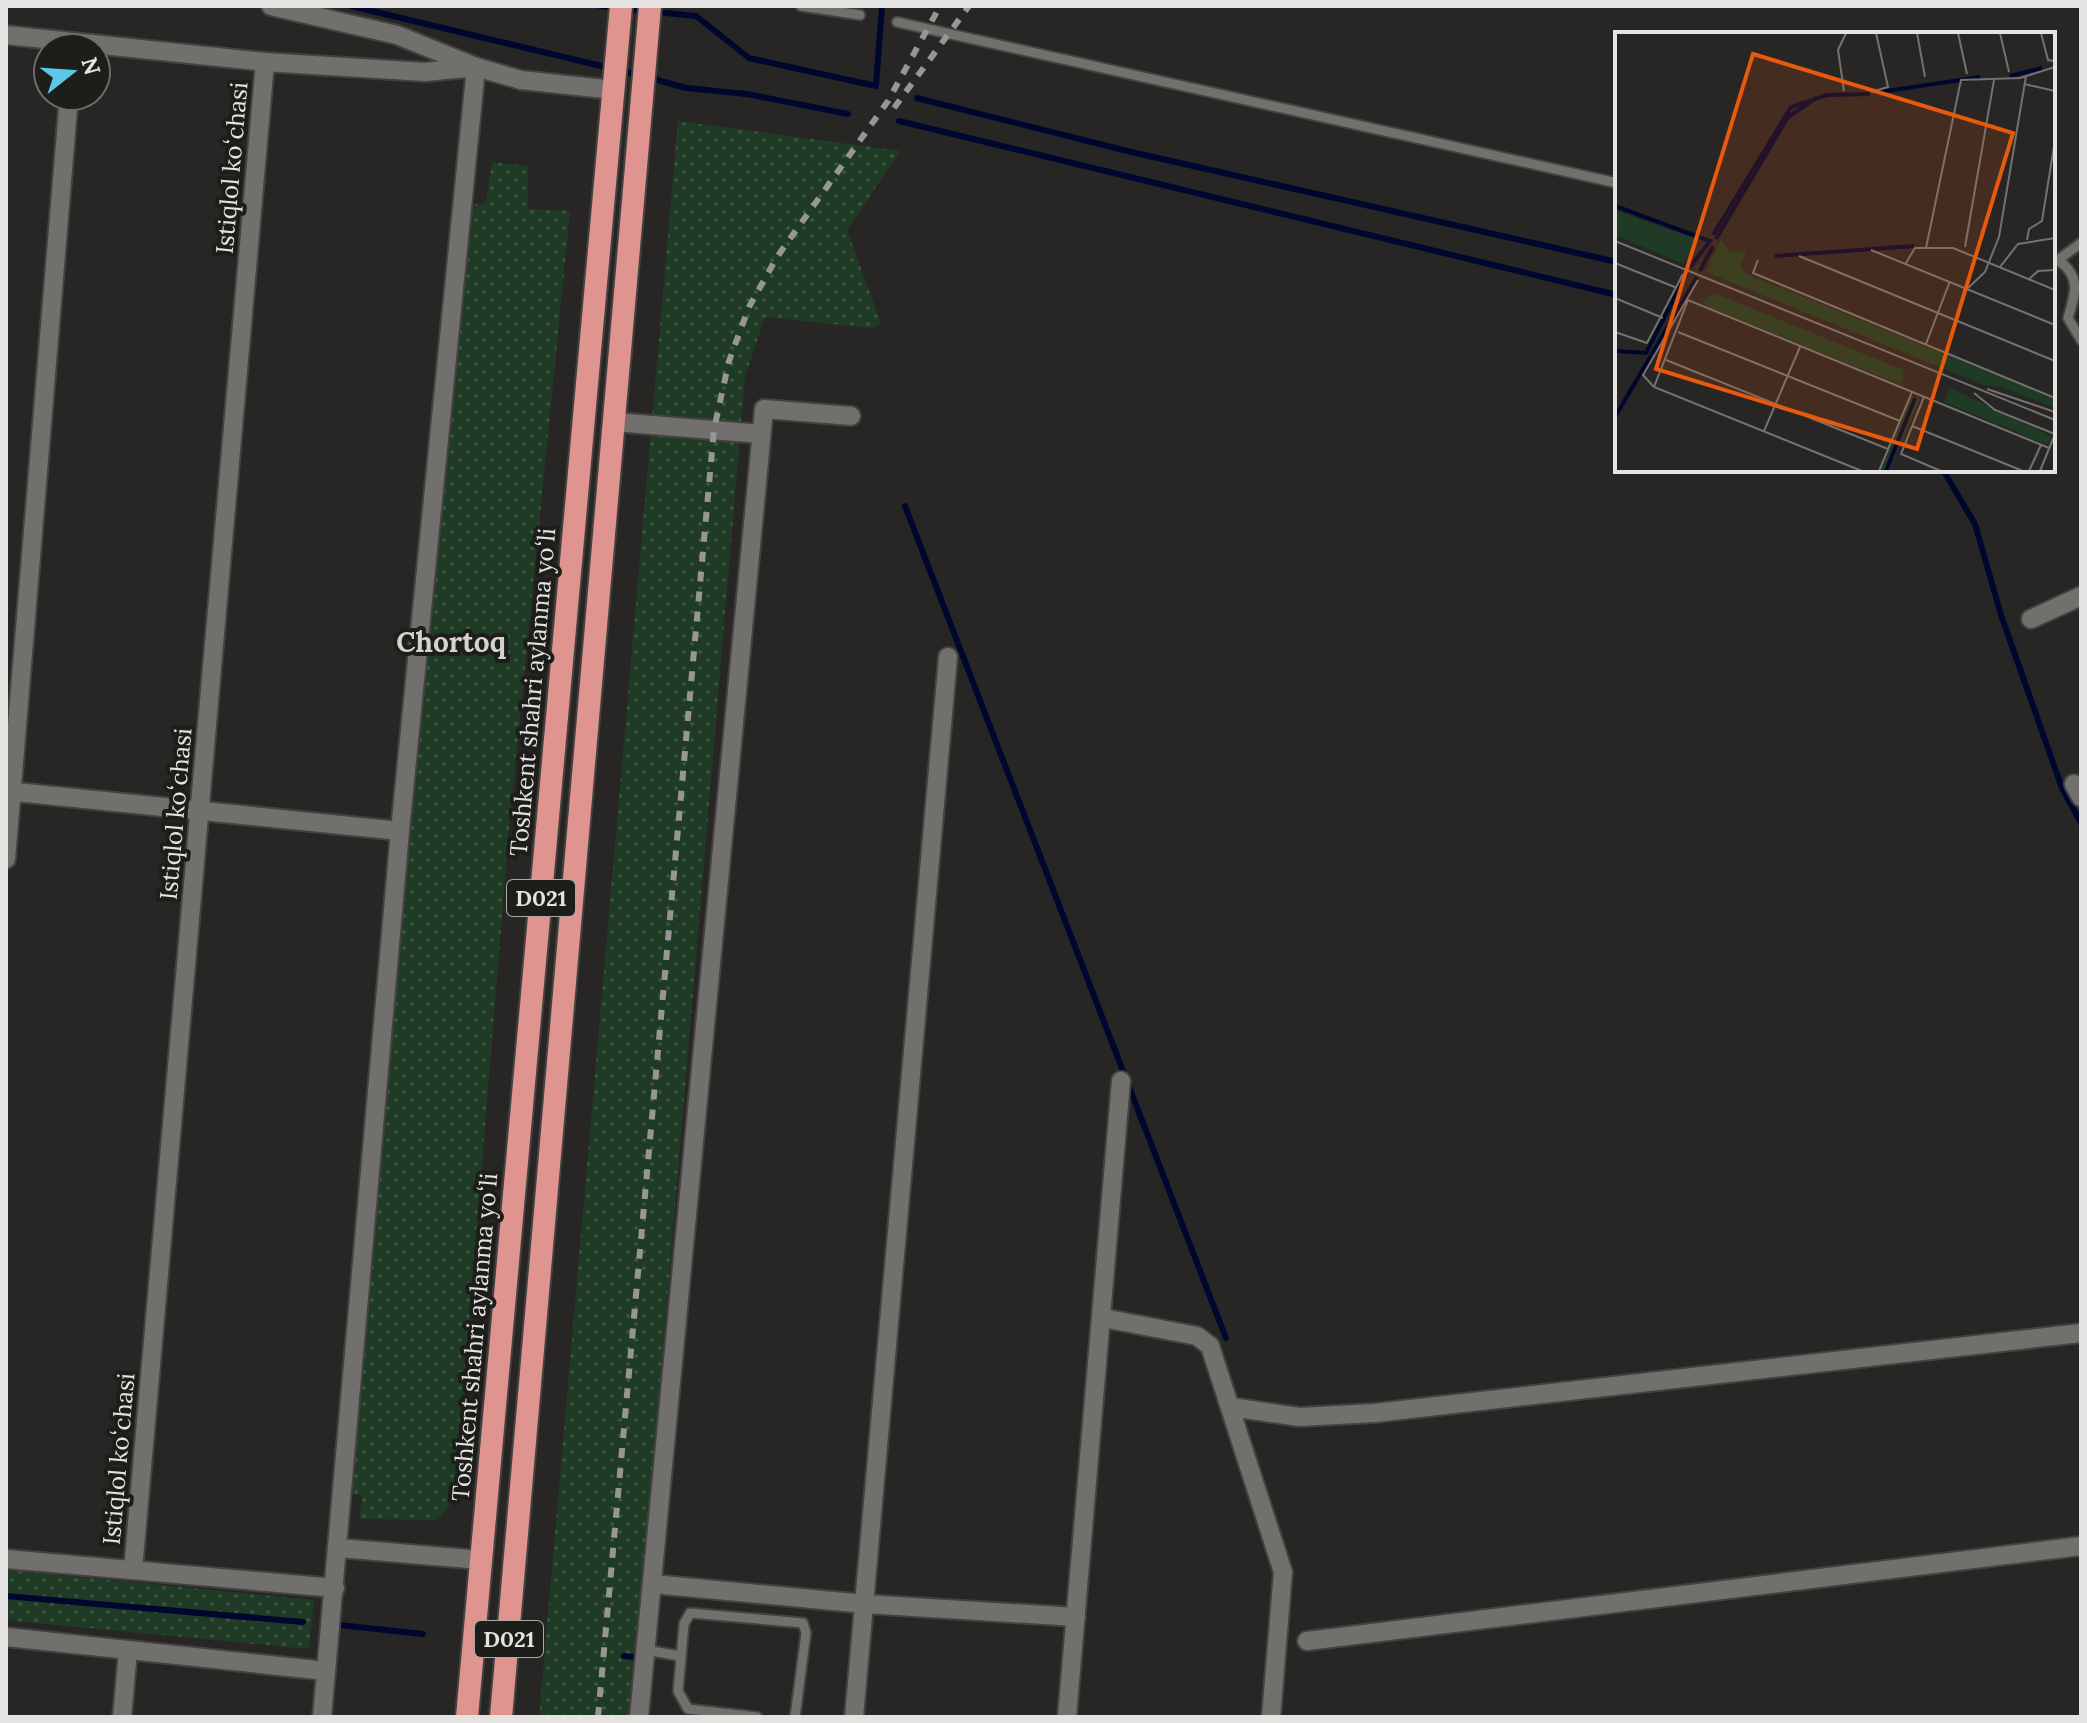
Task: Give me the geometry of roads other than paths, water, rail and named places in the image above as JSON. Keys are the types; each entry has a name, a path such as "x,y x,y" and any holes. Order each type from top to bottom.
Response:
{"highway":[{"name":"Toshkent shahri aylanma yoʻli","path":"467,1717 621,6"},
{"name":"D021","path":"501,1717 650,6"},
{"path":"481,1560 500,1552 516,1562"}],"street":[{"path":"271,6 397,35 476,67 521,80 614,84"},
{"path":"6,35 32,39"},
{"path":"112,48 425,72 476,67"},
{"name":"Istiqlol koʻchasi","path":"133,1570 265,62"},
{"path":"322,1717 400,831 476,67"},
{"path":"6,859 9,792 68,112"},
{"path":"639,1717 764,409 851,416"},
{"path":"615,422 761,434"},
{"path":"2031,619 2081,596"},
{"path":"854,1717 948,657"},
{"path":"9,792 400,831"},
{"path":"1067,1717 1121,1081"},
{"path":"1103,1318 1197,1336 1210,1346 1283,1572 1271,1717"},
{"path":"1231,1407 1299,1417 1375,1413 2081,1333"},
{"path":"1307,1641 2081,1546"},
{"path":"339,1548 481,1560"},
{"path":"6,1559 335,1588"},
{"path":"653,1584 865,1604 1076,1617"},
{"path":"6,1637 326,1671"},
{"path":"122,1717 128,1651"}],"lane":[{"path":"801,6 860,15"},
{"path":"897,22 1615,183"},
{"path":"2081,243 2056,260 2070,268 2076,286 2076,300 2068,318 2081,340"},
{"path":"757,1717 688,1709 678,1691 684,1624 690,1613 803,1623 806,1633 795,1717"},
{"path":"646,1650 680,1656"}],"waterway":[{"path":"351,6 639,75"},
{"path":"600,6 615,8"},
{"path":"626,9 696,16 749,58 876,86 882,6"},
{"path":"650,78 686,88 747,94 848,114"},
{"path":"917,98 1127,151 1615,262"},
{"path":"899,121 1615,295"},
{"path":"1944,472 1975,524 2001,615 2062,788 2081,823"},
{"path":"905,506 1226,1338"},
{"path":"6,1596 303,1622"},
{"path":"339,1625 423,1634"},
{"path":"624,1656 634,1657"}],"railway":[{"path":"598,1717 714,429 729,361 749,307 777,257 888,101 940,6"},
{"path":"894,108 969,6"}],"district":[{"name":"Chortoq","path":"451,642"}]}
